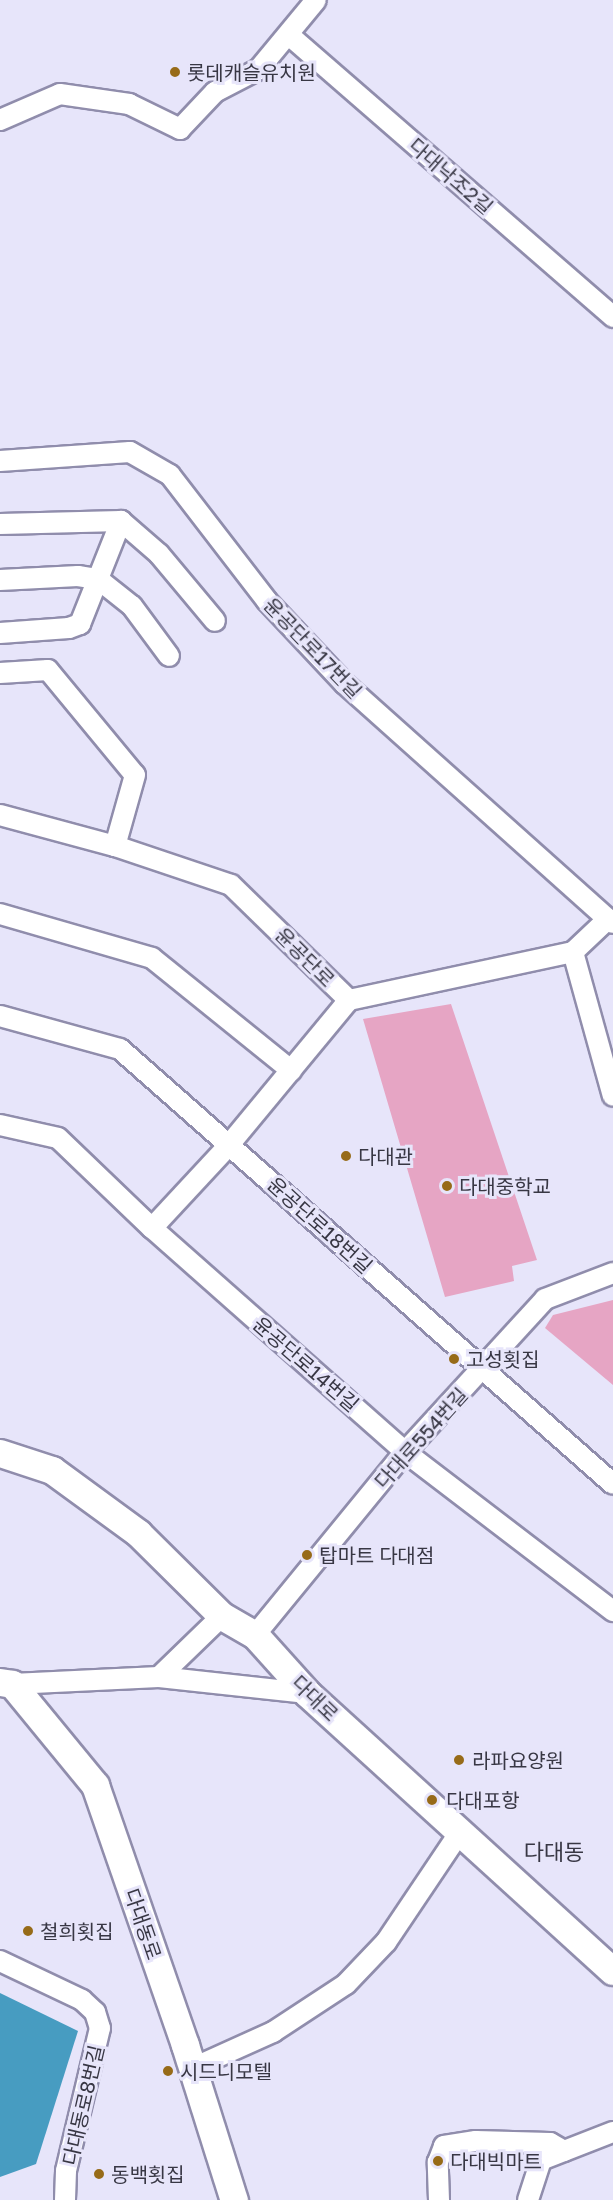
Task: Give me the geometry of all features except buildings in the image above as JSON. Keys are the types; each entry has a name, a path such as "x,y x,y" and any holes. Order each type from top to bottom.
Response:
{"main road":[{"name":"다대로","path":"0,1453 52,1470 138,1533 222,1616 255,1635 307,1693 613,1971"},
{"name":"다대동로","path":"6,1683 95,1785 193,2068 234,2200"}],"street":[{"path":"0,120 60,94 129,104 180,129 215,92 260,69 290,35 315,0"},
{"name":"다대낙조2길","path":"290,35 613,317"},
{"name":"윤공단로17번길","path":"0,461 130,452 170,475 267,601 345,684 611,921"},
{"path":"0,633 69,628 80,624 121,521"},
{"path":"0,524 121,521 159,554 215,621"},
{"path":"0,580 78,576 98,579 132,606 169,656"},
{"path":"0,673 48,670 135,775 115,846"},
{"name":"윤공단로","path":"0,814 115,846 231,885 349,1000 573,952"},
{"path":"0,914 152,958 291,1070"},
{"path":"611,921 573,952 613,1096"},
{"path":"152,1228 229,1145 349,1000"},
{"name":"윤공단로18번길","path":"0,1016 120,1048 613,1484"},
{"name":"윤공단로14번길","path":"0,1125 58,1138 152,1228 405,1452 613,1611"},
{"name":"다대로554번길","path":"255,1635 405,1452 483,1370 545,1299 613,1273"},
{"path":"159,1677 222,1616"},
{"path":"6,1683 159,1677 307,1693"},
{"path":"193,2068 273,2032 346,1984 386,1942 460,1832"},
{"name":"다대동로8번길","path":"0,1961 82,2000 95,2012 100,2028 66,2172 65,2200"},
{"path":"528,2200 540,2161 613,2132"},
{"path":"439,2200 438,2162 444,2146 476,2141 550,2143 564,2151"}],"shaded area":[{"path":"451,1004 537,1260 512,1266 514,1281 445,1297 363,1019"},
{"path":"613,1300 613,1385 545,1328 553,1315"}],"water":[{"path":"0,1993 78,2031 36,2164 0,2177"}],"place":[{"name":"롯데캐슬유치원","path":"175,72"},
{"name":"다대관","path":"346,1156"},
{"name":"다대중학교","path":"447,1186"},
{"name":"고성횟집","path":"454,1359"},
{"name":"탑마트 다대점","path":"307,1555"},
{"name":"라파요양원","path":"459,1760"},
{"name":"다대포항","path":"432,1800"},
{"name":"철희횟집","path":"28,1931"},
{"name":"시드니모텔","path":"168,2071"},
{"name":"다대빅마트","path":"438,2161"},
{"name":"동백횟집","path":"99,2174"}],"district":[{"name":"다대동","path":"554,1852"}]}
